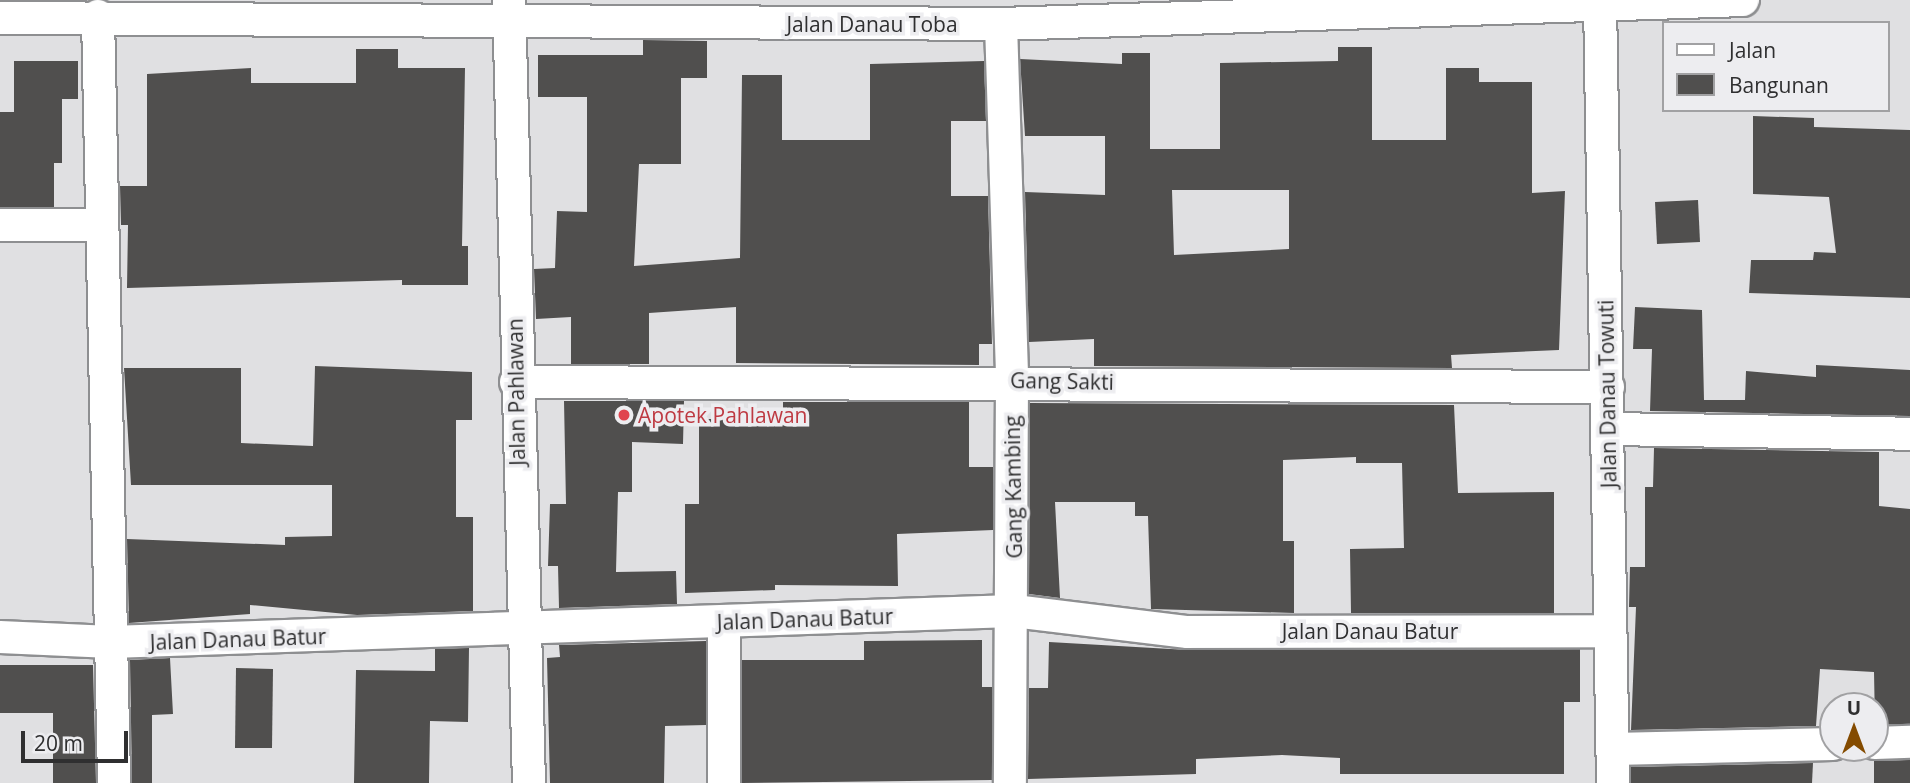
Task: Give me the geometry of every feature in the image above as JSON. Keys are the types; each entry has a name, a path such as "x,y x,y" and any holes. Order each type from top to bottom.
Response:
{"street":[{"name":"Jalan Danau Toba","path":"0,18 117,11 748,12 1002,24 1743,0"},
{"name":"Jalan Danau Towuti","path":"1600,3 1608,387 1608,631 1613,783"},
{"path":"114,783 102,225 117,11"},
{"name":"Jalan Pahlawan","path":"509,12 522,631 529,783"},
{"name":"Gang Kambing","path":"1002,24 1012,380 1014,611 1010,783"},
{"path":"0,225 102,225"},
{"name":"Gang Sakti","path":"516,382 1012,380 1608,387"},
{"path":"1608,429 1910,434"},
{"name":"Jalan Danau Batur","path":"0,637 111,642 522,631 1014,611 1188,632 1608,631"},
{"path":"724,622 724,783"},
{"path":"1889,743 1910,742"},
{"path":"1613,749 1819,744"}],"building":[{"path":"643,40 707,41 707,78 681,78 681,164 639,164 634,266 740,258 742,75 782,75 782,140 870,140 870,64 984,61 986,121 951,121 951,196 988,196 992,344 979,344 979,365 736,363 736,307 649,313 649,364 571,364 571,317 536,319 534,269 555,268 557,211 587,212 587,97 538,97 538,55 643,55"},
{"path":"1338,47 1372,47 1372,140 1446,140 1446,68 1479,68 1479,82 1532,82 1532,193 1565,191 1559,350 1451,355 1452,368 1094,366 1094,339 1029,342 1025,192 1105,195 1105,136 1025,136 1020,59 1122,64 1122,53 1150,53 1150,149 1220,149 1220,63 1338,61","holes":["1172,190 1289,190 1289,249 1174,255"]},
{"path":"356,49 398,49 398,68 465,68 462,246 468,246 468,285 402,285 402,280 127,288 128,225 121,225 120,186 147,186 147,74 251,68 251,83 356,83"},
{"path":"14,61 78,61 78,99 62,99 62,163 54,163 54,207 0,207 0,112 14,112"},
{"path":"1753,116 1814,118 1814,127 1910,130 1910,298 1749,293 1751,260 1813,260 1814,252 1836,253 1829,197 1753,194"},
{"path":"1698,200 1700,242 1657,244 1655,202"},
{"path":"1635,307 1702,310 1704,400 1745,400 1746,371 1816,377 1816,365 1910,370 1910,416 1650,411 1652,349 1633,349"},
{"path":"315,366 472,372 472,420 456,420 456,517 473,517 473,611 357,615 250,605 250,614 129,623 127,539 285,545 285,537 332,536 332,485 131,485 124,368 241,368 241,443 313,446"},
{"path":"564,401 684,401 683,444 632,442 632,492 618,492 616,572 676,571 677,604 559,608 558,566 548,566 550,504 566,504"},
{"path":"783,402 969,402 969,467 993,467 993,530 897,534 898,586 775,585 775,590 685,593 685,504 699,504 699,419 783,419"},
{"path":"1030,403 1454,405 1458,493 1554,492 1554,613 1351,613 1350,549 1404,548 1402,463 1356,463 1356,457 1283,460 1283,541 1294,541 1294,613 1151,609 1148,516 1135,516 1135,502 1055,502 1060,598 1029,594"},
{"path":"1654,448 1879,452 1879,506 1910,509 1910,724 1889,725 1889,692 1874,692 1874,672 1820,669 1816,726 1631,730 1636,607 1629,607 1630,567 1645,567 1645,487 1653,487"},
{"path":"982,640 982,687 992,687 992,780 742,783 742,660 864,660 864,641"},
{"path":"706,641 706,725 665,726 664,783 550,783 547,658 560,657 559,645"},
{"path":"1049,642 1188,650 1580,649 1580,702 1564,702 1564,774 1340,774 1340,758 1282,755 1196,759 1196,774 1028,779 1029,688 1048,688"},
{"path":"469,648 468,722 430,721 429,783 354,783 356,670 435,671 435,649"},
{"path":"170,658 173,714 152,715 152,783 132,783 130,660"},
{"path":"0,665 93,665 96,783 53,783 53,713 0,713"},
{"path":"236,668 273,669 272,748 235,748"},
{"path":"1910,760 1910,783 1874,783 1874,762"},
{"path":"1813,763 1812,783 1631,783 1631,767"}],"place":[{"name":"Apotek Pahlawan","path":"624,415"}]}
